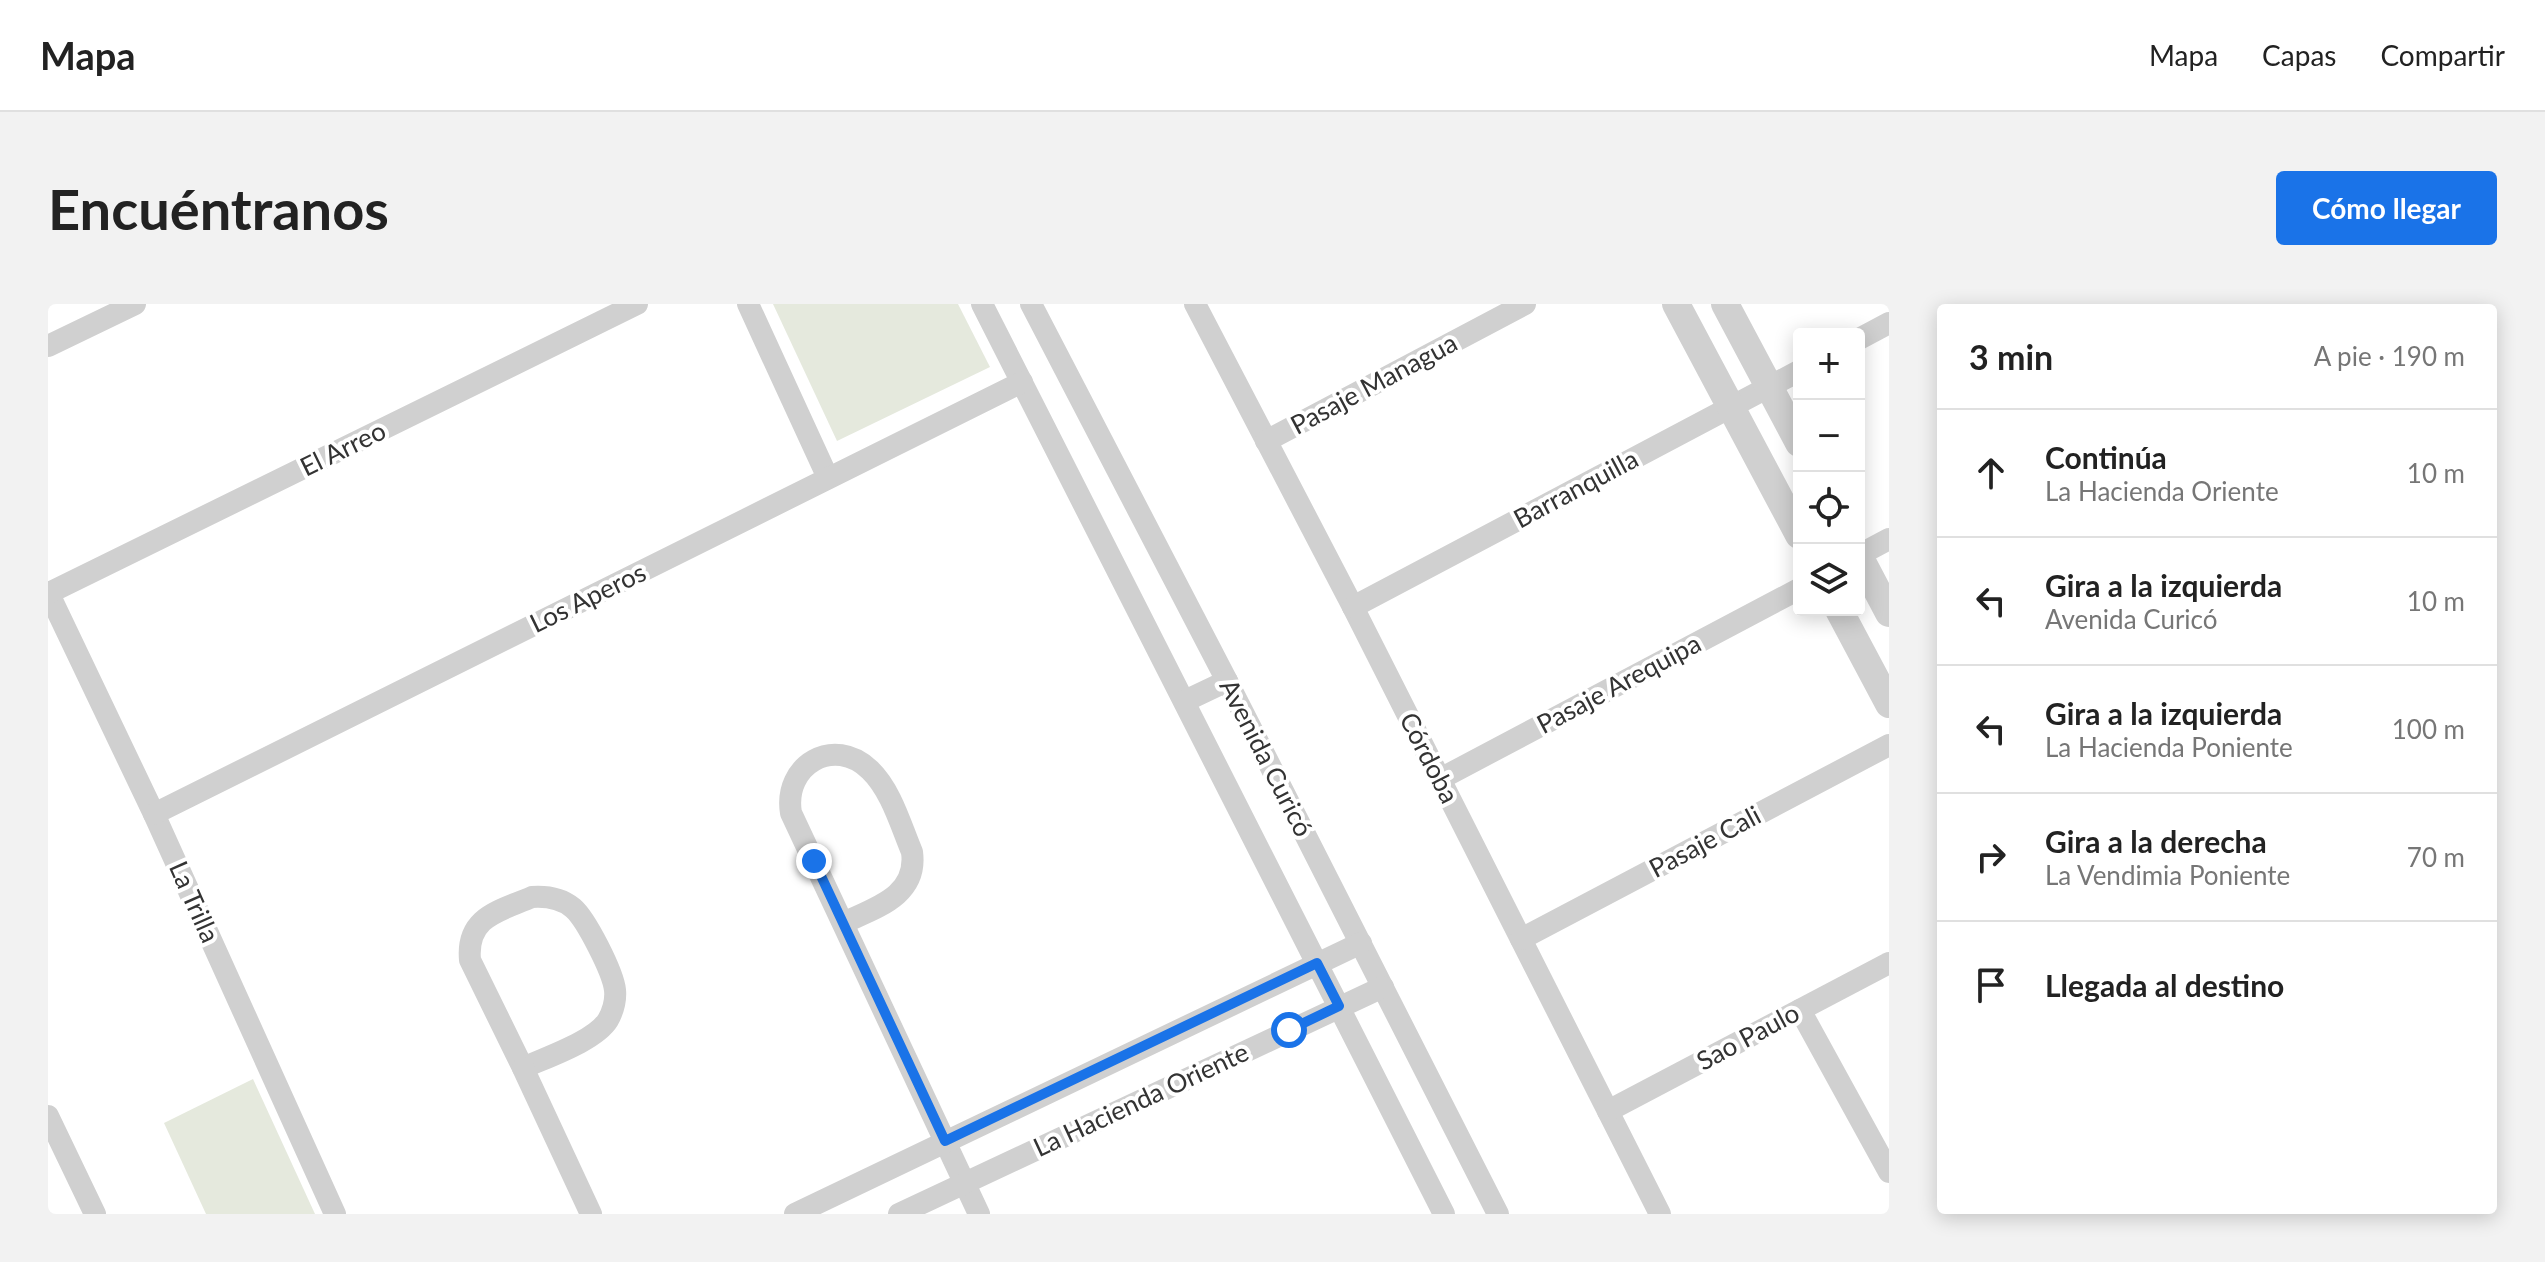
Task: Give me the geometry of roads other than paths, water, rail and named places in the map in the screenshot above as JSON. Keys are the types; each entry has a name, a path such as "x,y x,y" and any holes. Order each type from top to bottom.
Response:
{"street":[{"path":"48,346 135,304"},
{"name":"El Arreo","path":"48,592 637,304"},
{"path":"748,304 828,478"},
{"name":"Avenida Curicó","path":"982,304 1444,1214"},
{"name":"Avenida Curicó","path":"1031,304 1498,1214"},
{"name":"Córdoba","path":"1195,304 1353,607 1660,1214"},
{"name":"Pasaje Managua","path":"1266,441 1525,304"},
{"path":"1676,304 1793,524"},
{"path":"1725,304 1793,432"},
{"path":"1865,336 1889,323"},
{"name":"Barranquilla","path":"1353,607 1793,374"},
{"name":"Los Aperos","path":"154,814 1022,382"},
{"path":"1865,553 1889,539"},
{"path":"1865,567 1889,613"},
{"name":"La Trilla","path":"48,592 154,814 335,1214"},
{"name":"Pasaje Arequipa","path":"1440,779 1793,592"},
{"path":"1842,616 1889,704"},
{"path":"1185,701 1227,681"},
{"name":"Pasaje Cali","path":"1521,939 1889,745"},
{"path":"843,923 898,895 910,879 913,861 907,840 874,774 855,759 835,755 824,756 803,768 792,783 791,813 979,1214"},
{"path":"523,1068 593,1035 608,1021 615,1001 612,980 582,917 573,908 553,898 532,897 486,917 473,931 470,960 591,1214"},
{"path":"795,1214 1361,943"},
{"name":"Sao Paulo","path":"1608,1111 1889,963"},
{"name":"La Hacienda Oriente","path":"899,1214 960,1173 1383,987"},
{"path":"1800,1010 1889,1172"},
{"path":"48,1116 95,1214"}]}
